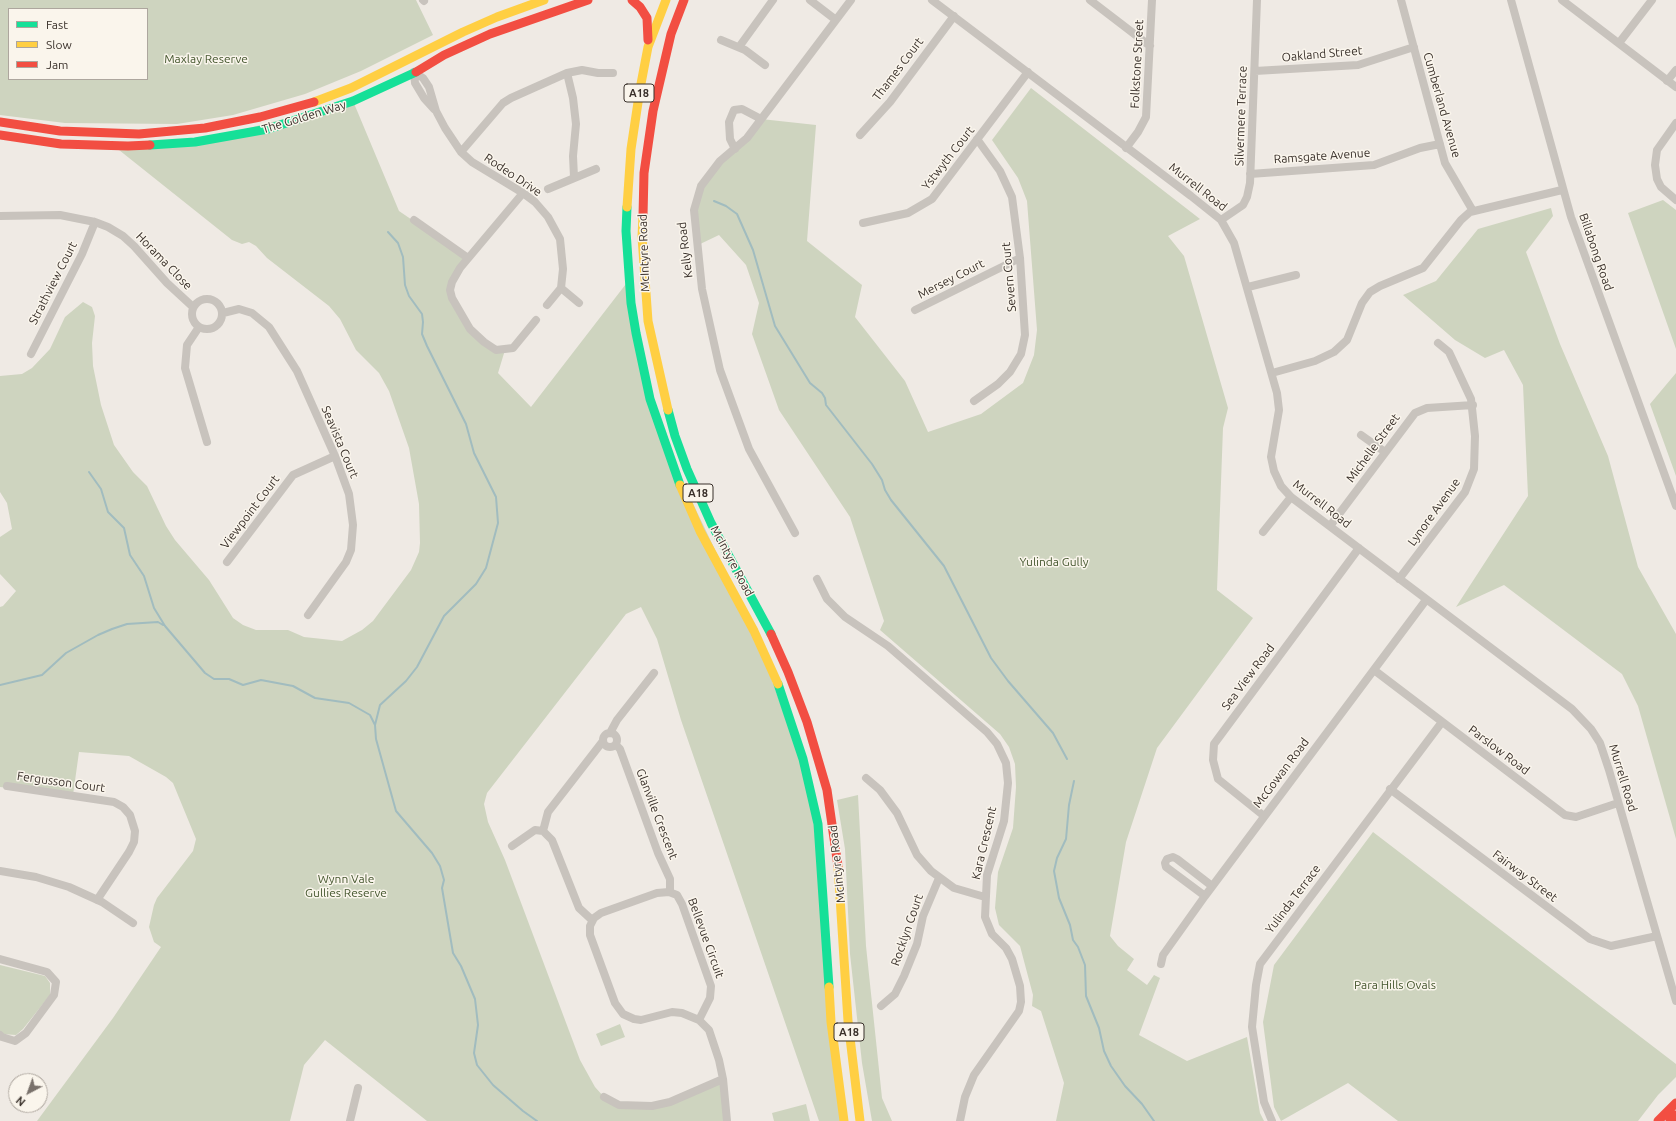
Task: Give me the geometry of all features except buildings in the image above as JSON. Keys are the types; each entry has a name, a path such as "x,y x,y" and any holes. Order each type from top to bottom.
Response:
{"main road":[{"name":"The Golden Way","path":"0,122 52,130 112,134 139,134 198,128 253,119 305,105 351,88 490,20 544,0"},
{"name":"The Golden Way","path":"0,135 61,144 100,146 159,145 195,142 254,132 291,122 353,101 496,31 588,0"},
{"path":"632,0 640,7 647,18 648,47"},
{"name":"McIntyre Road","path":"666,0 648,47 631,149 627,199 628,264 636,333 650,399 673,470 700,531 754,631 778,683 803,759 818,824 822,863 831,1022 844,1121"},
{"path":"674,27 675,0"},
{"name":"McIntyre Road","path":"684,0 674,27 653,111 644,173 642,237 648,321 654,354 673,429 687,469 711,523 766,624 788,672 806,722 827,790 838,863 848,1021 860,1121"},
{"path":"390,70 414,72 425,51"},
{"path":"1658,1121 1676,1103"},
{"path":"1670,1121 1676,1114"}],"street":[{"path":"739,47 773,0"},
{"path":"810,0 836,20"},
{"name":"Kelly Road","path":"795,532 754,458 740,426 720,370 702,289 694,220 695,201 701,186 720,161 743,143 851,0"},
{"name":"Murrell Road","path":"932,0 1221,220 1234,243 1277,393 1279,410 1272,450 1272,464 1281,486 1291,497 1572,709 1586,723 1602,749 1676,1002"},
{"path":"1090,0 1150,46"},
{"name":"Folkstone Street","path":"1126,148 1138,132 1146,117 1152,0"},
{"name":"Silvermere Terrace","path":"1221,220 1245,201 1248,191 1255,70 1257,0"},
{"name":"Cumberland Avenue","path":"1402,0 1445,163 1474,211"},
{"name":"Billabong Road","path":"1511,0 1562,190 1620,356 1676,506"},
{"path":"1562,0 1676,87"},
{"path":"1619,43 1652,0"},
{"name":"Thames Court","path":"860,135 895,95 954,16"},
{"path":"721,40 739,47 765,66"},
{"name":"Oakland Street","path":"1255,70 1358,64 1414,47"},
{"path":"461,152 502,103 567,73 582,70 613,74"},
{"path":"1667,81 1676,70"},
{"name":"Rodeo Drive","path":"414,72 415,83 424,98 436,111 461,152 472,162 523,193 535,202 548,216 560,239 563,269 561,288"},
{"name":"Ystwyth Court","path":"863,223 902,215 929,201 941,190 977,139 1028,72"},
{"path":"567,73 573,98 576,124 573,156 574,177"},
{"path":"735,149 730,139 729,122 734,110 742,109 761,119"},
{"path":"1676,123 1657,150 1655,165 1657,179 1661,187 1676,200"},
{"name":"Severn Court","path":"974,401 998,384 1017,363 1022,350 1026,329 1020,258 1012,196 1000,171 977,139"},
{"name":"Ramsgate Avenue","path":"1250,174 1374,165 1420,148 1440,144"},
{"path":"548,189 596,169"},
{"path":"1272,373 1315,361 1334,352 1347,340 1362,303 1370,292 1380,286 1423,268 1461,220 1474,211 1562,190"},
{"path":"523,193 455,275 450,290 452,298 470,329 484,342 496,350 513,348 536,320"},
{"name":"Horama Close","path":"0,216 60,215 95,222 123,236 167,283 193,307"},
{"path":"414,220 468,258"},
{"name":"Strathview Court","path":"31,354 82,254 95,222"},
{"name":"Mersey Court","path":"915,310 1020,258"},
{"path":"1248,288 1296,275"},
{"path":"547,304 561,288 579,303"},
{"path":"206,298 218,302 223,313 219,324 208,330 199,327 191,315 193,307 195,303 206,298"},
{"name":"Seavista Court","path":"223,313 239,309 252,312 269,327 297,372 335,456 349,494 353,525 351,550 346,562 308,615"},
{"path":"199,327 187,345 185,368 207,442"},
{"name":"Lynore Avenue","path":"1399,579 1460,500 1470,481 1474,469 1476,453 1473,405 1449,352 1438,343"},
{"name":"Michelle Street","path":"1330,526 1409,419 1418,411 1427,408 1473,405"},
{"path":"1361,435 1385,452"},
{"name":"Viewpoint Court","path":"227,562 293,475 335,456"},
{"path":"1263,532 1291,497"},
{"name":"Sea View Road","path":"1264,816 1218,779 1213,760 1214,744 1359,548"},
{"name":"Kara Crescent","path":"818,579 824,593 838,610 860,628 888,646 987,732 1001,750 1007,770 1008,783 1003,828 988,869 985,897 985,916 987,925 992,934 1006,948 1012,959 1020,986 1021,1002 1019,1011 974,1075 965,1097 960,1121"},
{"name":"McGowan Road","path":"1161,964 1163,955 1204,896 1426,600"},
{"name":"Parslow Road","path":"1374,670 1565,815 1576,816 1618,803"},
{"path":"542,831 548,812 603,741 605,735 610,733 617,720 654,673"},
{"name":"Yulinda Terrace","path":"1272,1121 1264,1102 1252,1027 1256,985 1260,964 1390,789 1442,722"},
{"path":"603,741 608,747 616,745 618,740 616,735 610,733"},
{"name":"Glanville Crescent","path":"616,745 620,748 658,854 670,879 670,892"},
{"path":"866,778 884,794 897,813 921,860 939,878 958,890 985,897"},
{"name":"Fergusson Court","path":"7,786 114,802 130,815 135,831 134,842 97,900"},
{"name":"Fairway Street","path":"1390,789 1590,939 1611,946 1657,936"},
{"path":"512,846 535,830 542,831 552,840 579,908 592,920 590,935 616,1003 622,1014 634,1020 641,1020 672,1012 682,1013 699,1020 709,1030 724,1079 727,1121"},
{"path":"1204,896 1166,866 1165,863 1167,859 1173,856 1212,886"},
{"path":"0,871 51,881 97,900 133,923"},
{"name":"Rocklyn Court","path":"881,1006 895,994 904,976 917,944 923,916 939,878"},
{"name":"Bellevue Circuit","path":"592,920 601,913 658,893 670,892 680,900 711,986 710,998 699,1020"},
{"path":"0,959 47,972 56,982 54,994 26,1033 15,1041 0,1035"},
{"path":"604,1097 619,1105 652,1106 670,1102 724,1079"},
{"path":"350,1121 358,1088"}],"green space":[{"name":"Maxlay Reserve","path":"0,0 416,0 433,35 361,71 305,94 233,115 177,124 65,123 0,115"},
{"name":"Yulinda Gully","path":"1031,88 1200,219 1168,236 1184,256 1228,408 1223,428 1217,590 1253,618 1157,748 1126,842 1110,936 1118,946 1134,959 1127,970 1147,985 1154,975 1160,978 1139,1035 1187,1061 1247,1037 1260,1113 1264,1121 1056,1121 1064,1083 1041,1011 1032,1006 1033,995 1020,946 999,925 995,908 998,872 1013,828 1016,787 1015,764 1009,747 1000,734 880,630 884,621 850,517 779,410 752,334 759,303 746,265 719,235 696,246 693,214 701,186 761,119 816,125 807,241 862,285 855,317 905,381 928,432 981,414 1023,383 1034,355 1037,330 1027,201 1018,178 992,140"},
{"name":"Wynn Vale Gullies Reserve","path":"353,101 399,211 468,258 455,275 452,298 484,342 505,350 498,373 531,407 629,280 662,439 754,631 810,786 844,1121 819,1121 681,720 657,639 641,607 626,614 487,793 484,804 488,822 505,860 580,1060 595,1087 604,1097 619,1105 652,1106 723,1079 727,1121 427,1121 325,1040 304,1065 290,1121 37,1121 43,1113 48,1113 48,1106 113,1018 161,947 154,942 149,927 154,905 157,898 193,851 196,839 173,783 166,777 129,756 79,752 73,795 0,787 0,607 3,606 16,591 0,574 0,537 12,529 7,503 0,492 0,376 22,374 32,368 50,349 65,317 83,302 92,307 95,316 92,343 93,366 101,405 114,445 133,472 147,486 166,526 175,540 209,580 233,618 243,625 256,630 288,630 304,637 342,641 362,630 373,621 411,570 419,552 419,504 409,448 389,391 379,373 356,350 340,319 329,306 267,258 256,246 249,242 242,244 232,240 114,146 195,142"},
{"path":"1663,200 1676,210 1676,349 1628,213"},
{"path":"1551,208 1553,216 1526,252 1560,344 1608,456 1638,567 1676,634 1676,839 1638,706 1622,674 1504,585 1456,607 1528,496 1523,385 1504,350 1485,358 1455,340 1403,295 1436,281 1478,229"},
{"path":"1676,373 1676,476 1650,404"},
{"path":"858,795 866,946 882,1098 892,1121 872,1121 862,1063 850,954 845,849 837,800"},
{"name":"Para Hills Ovals","path":"1373,832 1676,1064 1676,1077 1658,1095 1638,1121 1398,1121 1348,1083 1281,1121 1274,1107 1263,1022 1274,965"},
{"path":"0,965 45,976 50,983 50,995 23,1029 16,1035 2,1034 0,1031"},
{"path":"620,1024 625,1037 601,1046 596,1034"},
{"path":"806,1104 810,1121 774,1121 772,1113"}],"waterway":[{"path":"714,201 726,206 737,214 753,250 775,326 810,383 822,393 825,398 826,405 872,464 882,480 885,490 891,500 944,566 991,658 1008,681 1053,733 1067,759"},
{"path":"375,725 380,705 406,681 417,667 444,616 476,584 486,568 498,523 496,497 474,453 466,424 422,334 422,314 409,296 405,285 403,257 398,243 388,232"},
{"path":"89,472 101,489 108,512 124,528 130,555 144,576 154,608 165,626 205,673 214,679 229,679 243,685 261,680 293,686 315,698 349,703 370,715 375,725 376,739 396,811 432,853 440,866 444,880 442,888 453,953 461,966 475,999 478,1025 474,1053 477,1065 493,1085 537,1121"},
{"path":"0,685 42,675 66,653 112,629 127,624 158,622 163,625"},
{"path":"1074,781 1069,805 1066,839 1057,858 1054,871 1059,898 1070,925 1073,940 1078,947 1085,965 1086,996 1099,1028 1104,1051 1111,1066 1125,1086 1142,1104 1154,1121"}],"traffic: fast":[{"path":"150,145 195,142 268,129 353,101 416,72"},
{"path":"627,207 626,231 631,303 636,333 650,399 680,485"},
{"path":"668,410 675,436 687,469 711,523 771,634"},
{"path":"778,684 803,759 818,824 829,987"}],"traffic: slow":[{"path":"314,102 351,88 463,32 497,17 544,0"},
{"path":"627,207 631,149 640,89 648,47 666,0"},
{"path":"643,216 642,237 648,321 668,410"},
{"path":"680,485 700,531 754,631 778,684"},
{"path":"838,866 848,1021 860,1121"},
{"path":"829,987 831,1022 844,1121"}],"traffic: jam":[{"path":"416,72 444,55 490,34 588,0"},
{"path":"632,0 640,7 647,18 648,40"},
{"path":"643,216 644,173 653,111 671,34 684,0"},
{"path":"0,122 60,131 139,134 205,128 260,117 314,102"},
{"path":"0,135 61,144 128,146 150,145"},
{"path":"771,634 788,672 807,722 827,790 838,866"},
{"path":"1658,1121 1676,1103"},
{"path":"1670,1121 1676,1115"}]}
